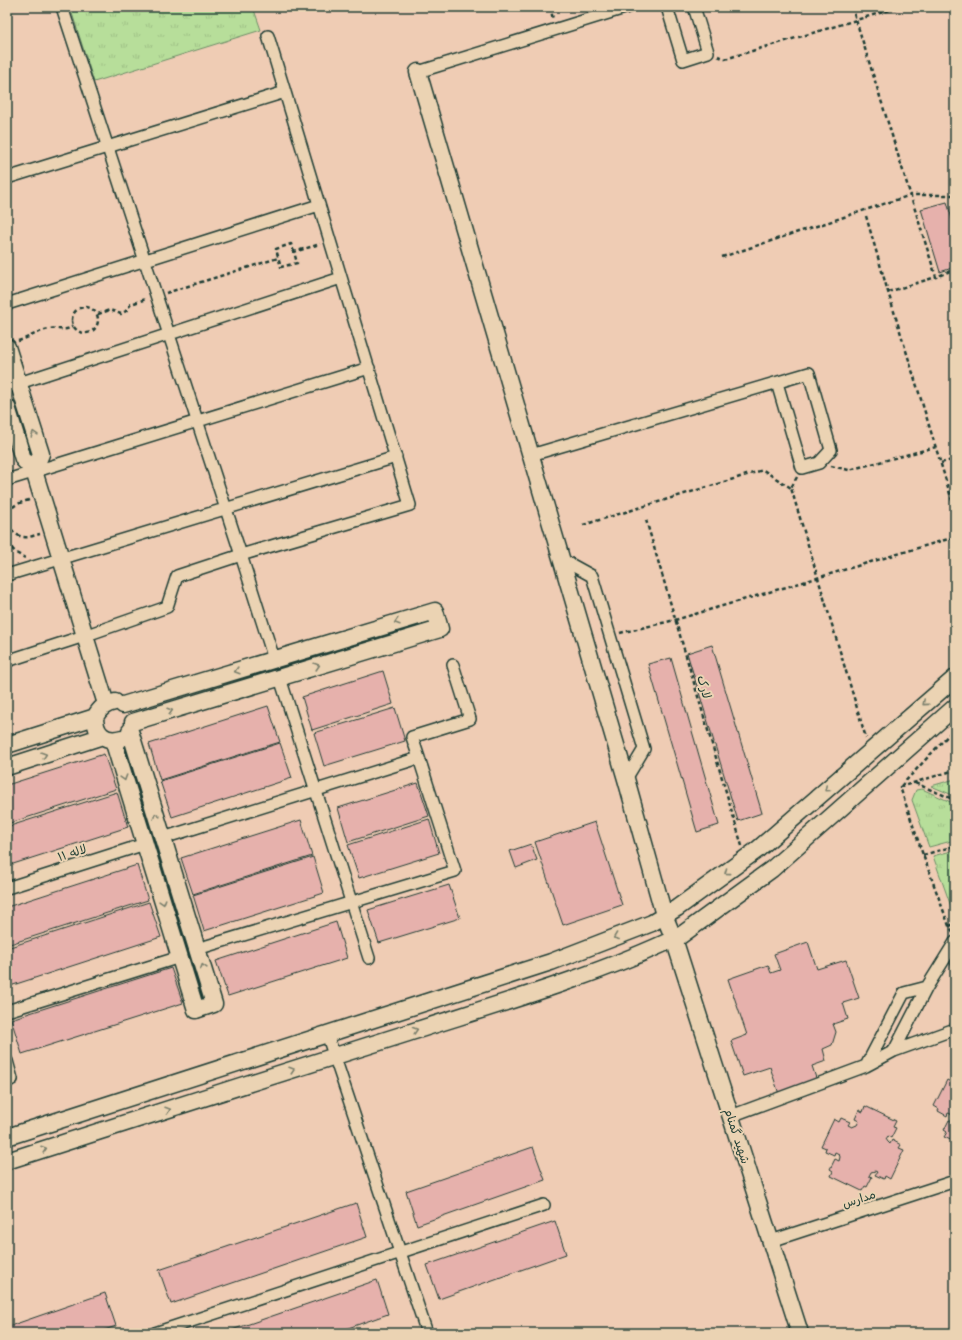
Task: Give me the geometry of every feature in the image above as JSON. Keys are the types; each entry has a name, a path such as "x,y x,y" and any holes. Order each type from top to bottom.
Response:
{"street":[{"path":"62,7 241,555 369,958"},
{"path":"418,72 628,7"},
{"path":"667,7 683,60 708,52 694,7"},
{"path":"7,661 167,607 177,576 241,555 410,505 268,36"},
{"name":"شهید گمنام","path":"418,72 626,779 664,915 674,939 800,1333"},
{"path":"7,178 285,92"},
{"path":"7,304 319,205"},
{"path":"13,385 341,278"},
{"path":"11,344 13,385 41,454 34,471"},
{"path":"7,480 368,368"},
{"path":"531,455 808,373 831,450 819,463 802,468 777,383"},
{"path":"7,407 23,459 34,471 106,704"},
{"path":"7,575 396,457"},
{"path":"561,559 592,576 644,749 626,779"},
{"path":"7,767 108,738 122,739 131,727 280,678 440,629 435,610 123,705"},
{"path":"197,950 455,871 412,737 470,719 453,665"},
{"path":"7,1137 551,962 652,923 677,908 757,850 955,678"},
{"path":"114,702 123,705 130,711 131,727 163,838 214,1004 196,1010 145,844 108,738 95,726 96,717 99,710 106,704 114,702"},
{"path":"7,1161 558,984 653,949 674,939 772,869 955,707"},
{"path":"7,745 96,717"},
{"path":"163,838 419,758"},
{"name":"لاله ۱۱","path":"7,888 145,844"},
{"path":"894,1050 927,987 955,942"},
{"path":"7,1011 180,957"},
{"path":"866,1066 904,993 927,987"},
{"path":"731,1116 866,1066 894,1050 955,1029"},
{"path":"327,1034 427,1333"},
{"path":"7,1061 12,1079 7,1082"},
{"name":"مدارس","path":"771,1241 955,1181"},
{"path":"155,1333 544,1204"}],"path":[{"path":"852,7 936,277"},
{"path":"718,55 725,59 900,7"},
{"path":"722,258 911,195 955,195"},
{"path":"866,216 955,510"},
{"path":"294,252 330,241"},
{"path":"291,244 294,252 297,263 281,267 276,249 291,244"},
{"path":"98,314 110,310 121,314 126,312 131,304 278,258"},
{"path":"888,292 936,277 955,269"},
{"path":"80,307 90,307 98,314 98,324 95,329 90,332 80,332 73,325 73,314 80,307"},
{"path":"11,344 43,331 51,329 64,330 73,325"},
{"path":"819,463 849,470 936,447"},
{"path":"940,463 955,459"},
{"path":"791,488 802,468"},
{"path":"583,525 763,470 791,488 870,751"},
{"path":"41,495 15,506 9,515 8,526 15,533 24,537 52,531"},
{"name":"لارک","path":"646,520 746,858"},
{"path":"610,636 675,620 818,579 955,537"},
{"path":"900,787 955,728"},
{"path":"900,787 955,770"},
{"path":"914,782 955,800"},
{"path":"900,787 923,856 949,926 955,935"},
{"path":"923,856 955,846"},
{"path":"949,926 955,924"}],"green space":[{"path":"70,7 253,7 261,30 94,82"},
{"path":"955,779 955,796 931,786"},
{"path":"922,789 955,804 955,840 929,847 912,800 916,790"},
{"path":"955,850 955,911 953,912 933,856"}],"building":[{"path":"947,202 955,229 955,267 940,272 921,209"},
{"path":"712,645 762,813 738,821 687,653"},
{"path":"671,658 719,825 697,832 648,664"},
{"path":"383,671 393,704 312,730 302,697"},
{"path":"268,706 280,742 160,780 149,744"},
{"path":"395,708 405,741 324,766 314,733"},
{"path":"280,743 292,778 172,817 160,781"},
{"path":"104,754 116,789 7,824 7,785"},
{"path":"418,783 429,816 348,842 338,808"},
{"path":"117,792 128,827 7,866 7,827"},
{"path":"429,819 439,853 359,878 348,845"},
{"path":"301,820 312,856 193,894 181,858"},
{"path":"595,822 622,905 563,925 535,842"},
{"path":"531,844 537,860 516,868 510,851"},
{"path":"313,857 324,893 204,931 193,895"},
{"path":"137,865 148,900 7,945 7,907"},
{"path":"449,885 460,918 379,943 368,910"},
{"path":"149,902 161,937 7,987 7,948"},
{"path":"336,922 347,958 228,996 216,961"},
{"path":"808,942 817,969 846,960 859,998 843,1003 848,1019 833,1024 836,1032 832,1045 823,1049 826,1061 812,1066 817,1081 779,1094 770,1067 743,1076 731,1041 747,1035 728,979 768,965 771,973 780,970 774,954"},
{"path":"955,958 955,976 949,960"},
{"path":"171,968 183,1003 22,1054 11,1019"},
{"path":"954,1079 955,1142 944,1137 947,1132 944,1130 949,1120 952,1122 954,1118 953,1115 948,1113 947,1116 938,1111 939,1109 934,1106 947,1080 953,1083"},
{"path":"865,1106 896,1121 893,1127 896,1128 891,1138 888,1136 886,1139 890,1144 892,1140 901,1145 899,1148 904,1150 890,1179 885,1176 884,1179 875,1175 877,1172 875,1171 871,1172 869,1176 872,1177 867,1187 865,1186 862,1191 831,1176 833,1171 830,1169 835,1159 839,1161 839,1154 835,1152 834,1155 825,1151 826,1148 821,1146 834,1119 839,1122 841,1118 850,1122 848,1125 852,1127 857,1125 859,1121 855,1119 859,1110 863,1112"},
{"path":"533,1147 545,1180 417,1225 406,1191"},
{"path":"356,1203 367,1237 171,1304 159,1270"},
{"path":"555,1221 566,1254 439,1299 427,1265"},
{"path":"377,1280 388,1314 334,1333 223,1333"},
{"path":"105,1293 116,1326 96,1333 7,1333 7,1327"}]}
